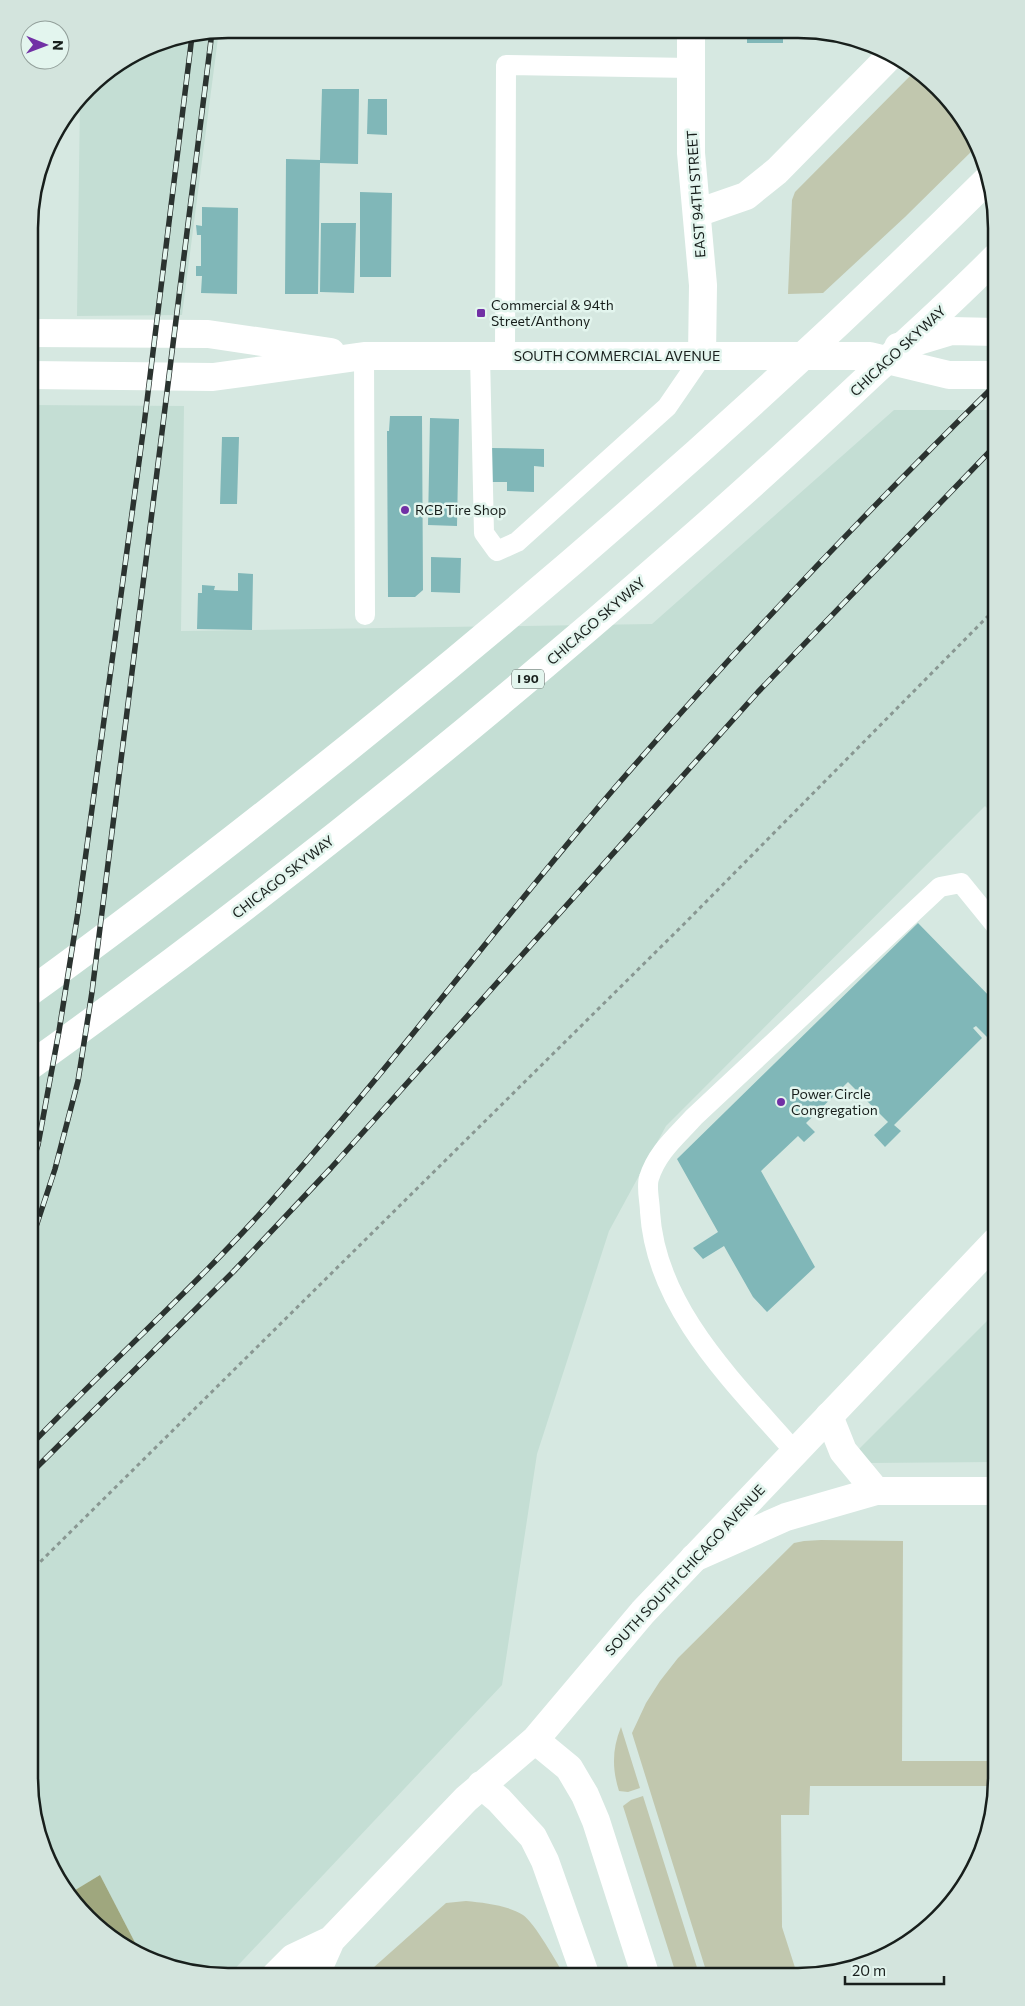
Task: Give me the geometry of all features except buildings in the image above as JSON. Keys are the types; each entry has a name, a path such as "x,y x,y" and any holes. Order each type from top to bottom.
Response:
{"main road":[{"name":"EAST 94TH STREET","path":"691,38 691,152 703,285 702,356"},
{"path":"698,213 746,196 770,177 886,60"},
{"path":"38,986 185,876 322,769 592,546 729,424 928,239 983,184"},
{"name":"CHICAGO SKYWAY","path":"38,1060 120,1002 221,925 359,818 505,699 763,475 988,264"},
{"name":"SOUTH COMMERCIAL AVENUE","path":"870,356 951,331 988,332"},
{"name":"SOUTH COMMERCIAL AVENUE","path":"38,333 208,334 364,356"},
{"name":"SOUTH COMMERCIAL AVENUE","path":"38,375 213,377 364,356 870,356 949,375 988,375"},
{"name":"SOUTH SOUTH CHICAGO AVENUE","path":"319,1968 331,1940 466,1798 536,1740 643,1612 988,1249"},
{"path":"829,1416 842,1452 876,1491"},
{"path":"694,1558 786,1517 876,1491 988,1491"},
{"path":"536,1740 568,1768 585,1795 596,1821 643,1968"},
{"path":"481,1785 499,1800 533,1837 546,1861 583,1968"},
{"name":"SOUTH SOUTH CHICAGO AVENUE","path":"283,1968 293,1958 331,1940"}],"lane":[{"path":"691,68 506,65 493,356 482,472 484,534 497,551 517,542 667,407 702,356"},
{"path":"364,356 365,615"},
{"path":"795,1452 707,1349 677,1301 662,1268 651,1227 648,1180 658,1156 694,1118 940,887 961,883 988,916"}],"path":[{"path":"38,1564 684,923 988,616"}],"shaded area":[{"path":"218,38 182,315 77,316 80,108 102,85 143,57 178,44"},
{"path":"911,75 932,93 948,112 972,151 905,217 823,293 788,294 792,200 795,192"},
{"path":"38,405 184,406 181,631 652,624 894,410 988,410 988,809 985,806 666,1126 609,1231 537,1454 502,1685 236,1968 190,1965 155,1954 137,1945 100,1875 75,1890 63,1874 52,1851 41,1816 38,1791"},
{"path":"988,1320 988,1462 869,1463 856,1452"},
{"path":"804,1541 903,1541 902,1761 988,1761 987,1786 810,1786 809,1815 781,1815 782,1927 795,1968 705,1968 632,1733 646,1703 678,1658 794,1543"},
{"path":"621,1727 640,1788 628,1792 619,1791 614,1767 616,1743"},
{"path":"643,1796 697,1968 674,1968 623,1806 631,1800"},
{"path":"466,1901 488,1904 503,1907 523,1915 539,1934 560,1968 373,1968 446,1903"}],"green space":[{"path":"100,1875 137,1945 102,1921 75,1890"}],"railway":[{"path":"38,1221 55,1169 78,1081 92,992 211,38"},
{"path":"38,1145 78,912 144,425 191,41"},
{"path":"38,1438 252,1223 368,1089 576,833 664,731 804,580 988,392"},
{"path":"38,1466 234,1271 331,1168 758,692 988,453"}],"place":[{"name":"Commercial & 94th Street/Anthony","path":"481,313"},
{"name":"RCB Tire Shop","path":"405,510"},
{"name":"Power Circle Congregation","path":"781,1102"}]}
